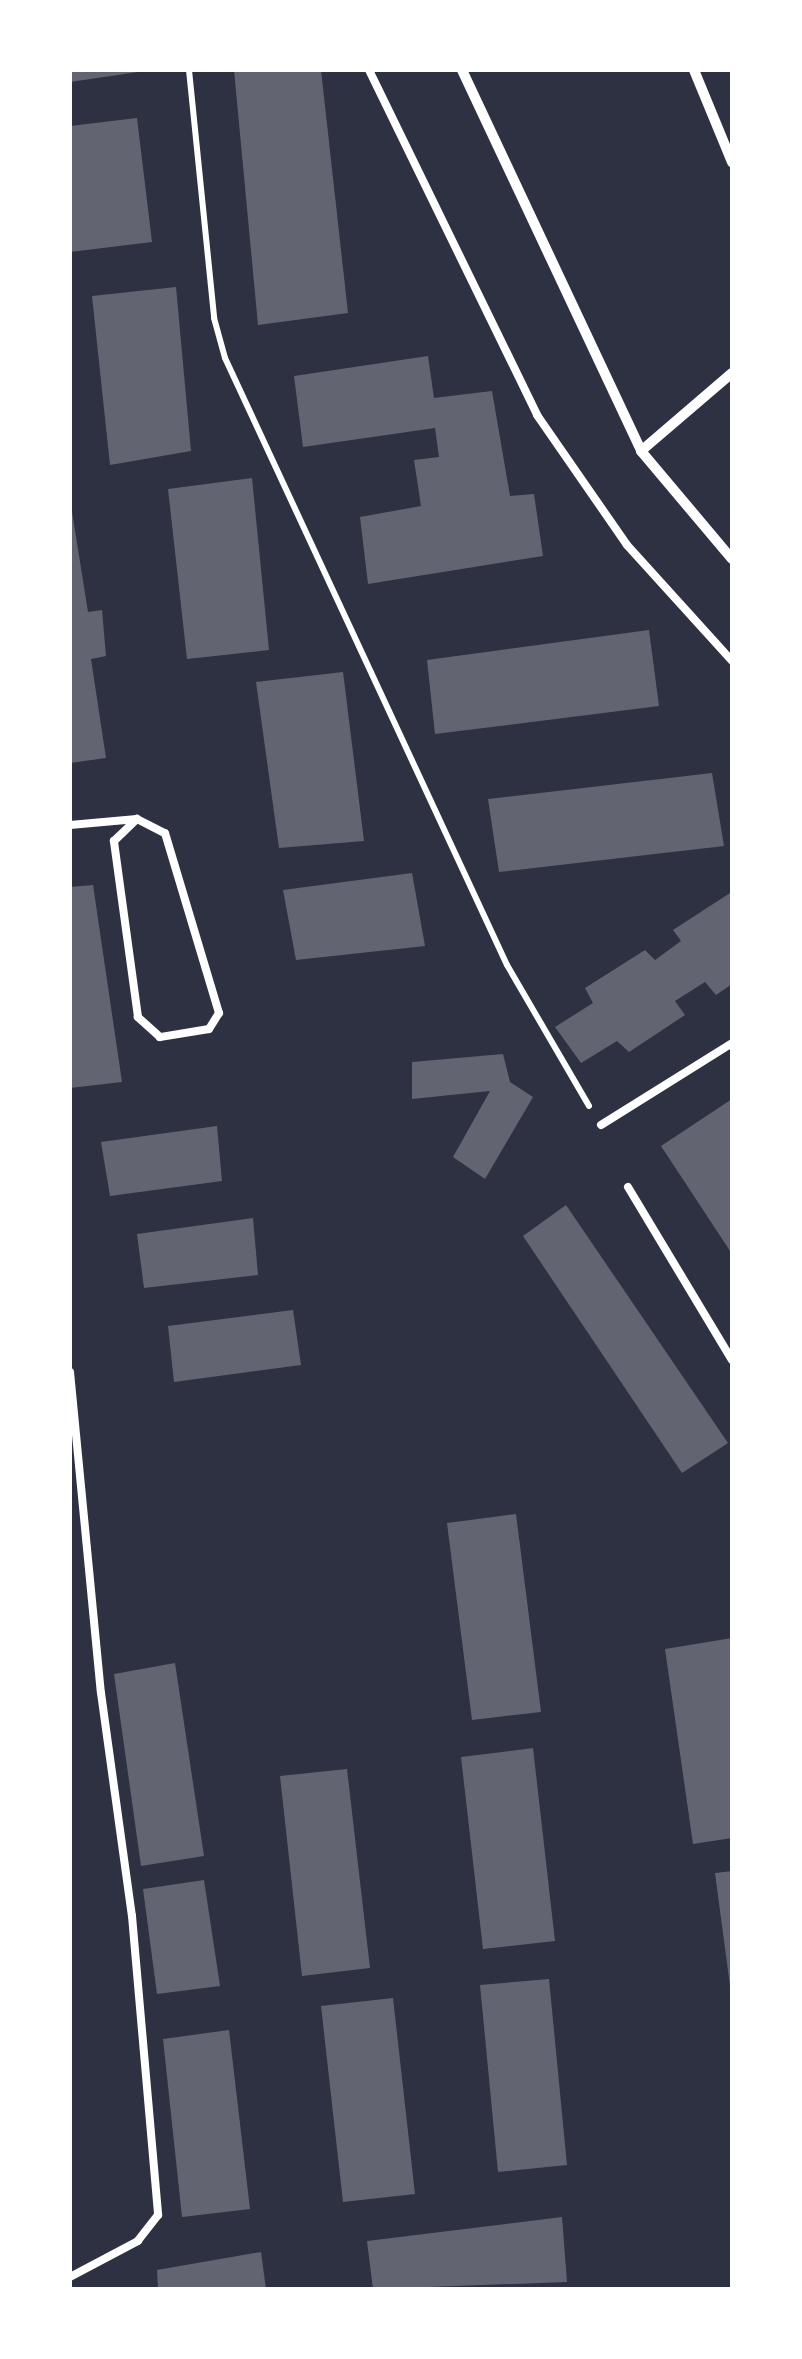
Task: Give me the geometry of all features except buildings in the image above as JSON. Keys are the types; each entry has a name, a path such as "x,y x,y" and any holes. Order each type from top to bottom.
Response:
{"street":[{"path":"462,70 641,451 732,559"},
{"path":"694,70 732,162"},
{"path":"641,451 732,374"}],"lane":[{"path":"369,70 537,415 628,544 732,661"},
{"path":"70,825 137,819 165,833 219,1013 209,1029 160,1037 138,1017 114,841 137,819"},
{"path":"601,1125 732,1043"},
{"path":"628,1187 732,1360"},
{"path":"70,1372 101,1693 132,1916 158,2215 138,2242 70,2277"}],"path":[{"path":"189,70 214,318 225,358 507,965 601,1125"}]}
